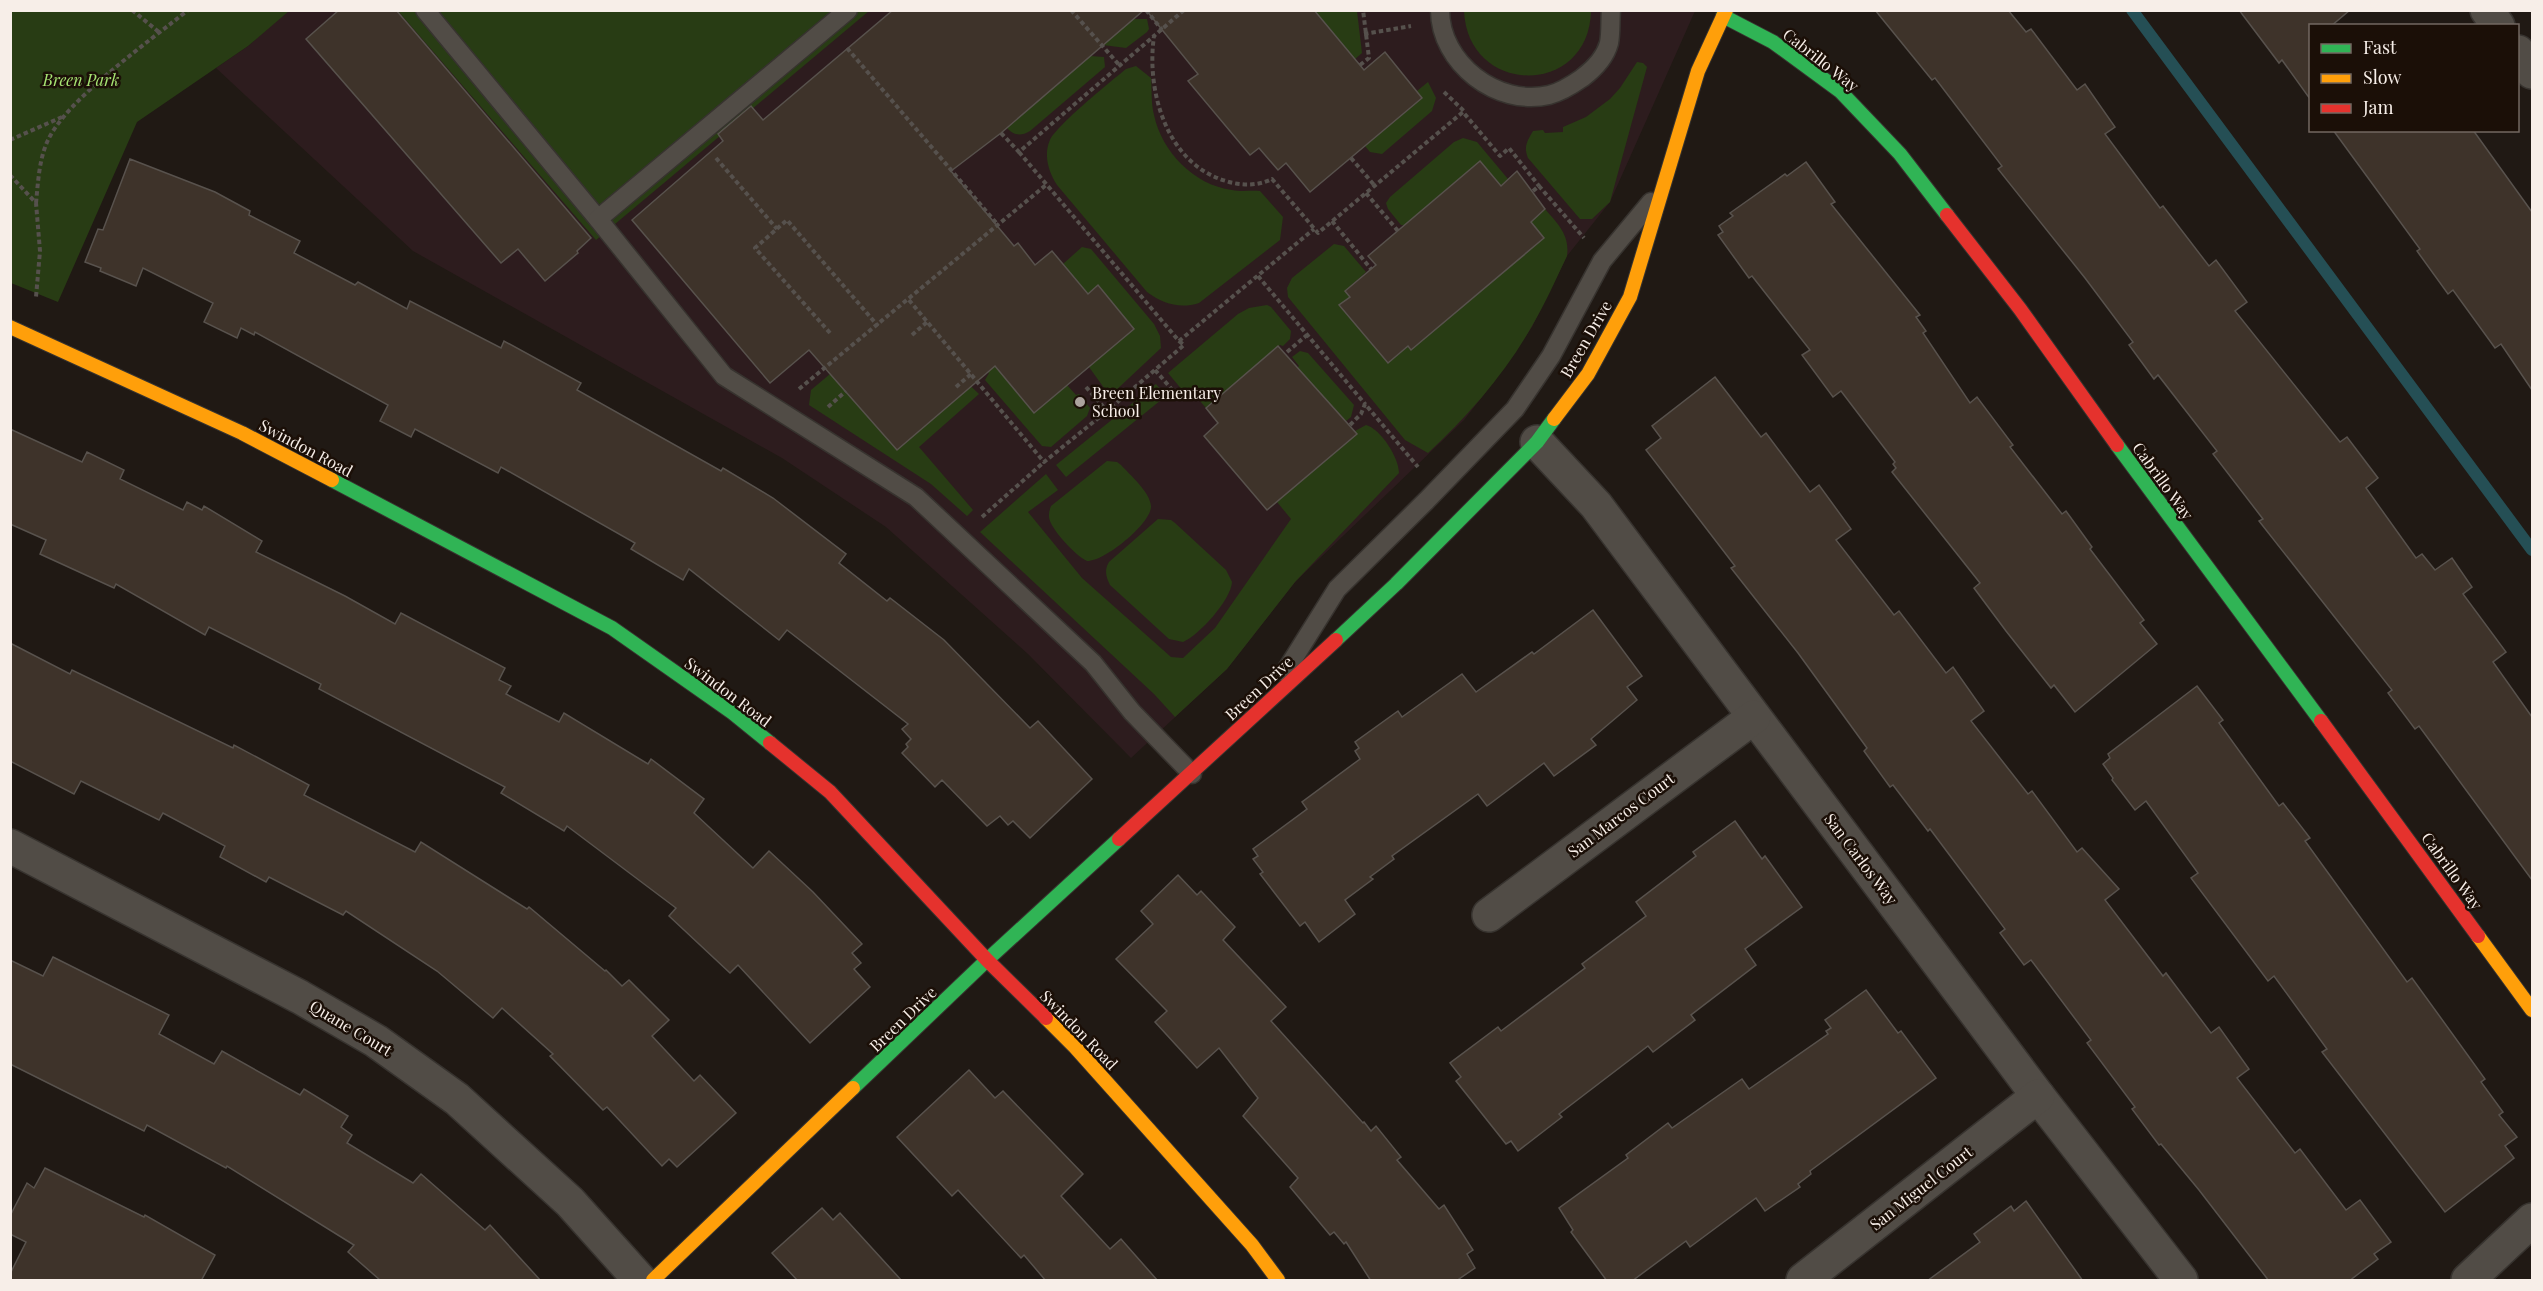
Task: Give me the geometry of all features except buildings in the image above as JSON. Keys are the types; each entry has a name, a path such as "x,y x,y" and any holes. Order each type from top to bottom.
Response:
{"street":[{"path":"2487,10 2497,24"},
{"name":"Breen Drive","path":"653,1281 987,960 1192,774 1396,584 1537,442 1587,374 1630,297 1698,71 1721,12"},
{"name":"Cabrillo Way","path":"1721,12 1773,42 1840,91 1900,154 2019,309 2179,532 2377,796 2532,1010"},
{"path":"2519,55 2532,72"},
{"name":"Swindon Road","path":"10,327 242,433 612,628 733,713 830,792 987,960 1075,1047 1252,1245 1278,1281"},
{"name":"San Carlos Way","path":"1537,442 1596,505 2038,1096 2181,1281"},
{"name":"San Marcos Court","path":"1489,915 1754,717"},
{"name":"Quane Court","path":"10,846 300,997 376,1041 457,1099 570,1202 640,1281"},
{"name":"San Miguel Court","path":"1803,1281 2038,1096"},
{"path":"2468,1281 2532,1220"}],"lane":[{"path":"425,10 724,376 916,497 957,538 1093,663 1132,712 1192,774"},
{"path":"598,219 848,10"},
{"path":"1440,10 1444,37 1455,56 1468,71 1486,86 1504,93 1527,96 1549,95 1571,86 1591,72 1603,58 1609,42 1611,10"},
{"path":"1263,707 1337,589 1515,409 1551,356 1602,261 1665,185"}],"path":[{"path":"132,10 160,33"},
{"path":"36,297 40,251 36,203 38,176 47,141 63,117 115,69 188,10"},
{"path":"1071,10 1120,66"},
{"path":"1146,10 1162,30"},
{"path":"1019,152 1184,10"},
{"path":"1360,65 1369,57 1364,34 1363,10"},
{"path":"1364,34 1411,26"},
{"path":"829,27 998,225"},
{"path":"1154,36 1154,72 1162,115 1172,139 1182,153 1197,169 1230,183 1256,184 1272,179 1318,233 1463,112 1500,156 1509,148 1588,244"},
{"path":"10,140 63,117"},
{"path":"957,538 1184,345 1001,133"},
{"path":"697,137 777,229"},
{"path":"1351,158 1375,186"},
{"path":"10,175 36,203"},
{"path":"775,408 878,326 1047,185"},
{"path":"1533,191 1539,186"},
{"path":"1366,193 1398,231"},
{"path":"830,333 755,248 787,220 878,326"},
{"path":"1332,221 1371,269"},
{"path":"1179,340 1314,229"},
{"path":"1258,276 1423,472"},
{"path":"909,300 1044,462"},
{"path":"912,335 927,322"},
{"path":"1287,352 1307,335"},
{"path":"1155,370 1175,393"},
{"path":"956,387 971,374"},
{"path":"1086,387 1107,411"},
{"path":"1350,425 1361,414 1365,404"}],"shaded area":[{"name":"Breen Elementary School","path":"289,10 1695,11 1610,202 1567,256 1532,327 1493,383 1464,420 1295,582 1227,669 1131,758 1028,654 886,527 782,458 413,251 216,68 248,46"}],"green space":[{"path":"1591,10 1585,39 1571,59 1551,71 1528,76 1505,71 1485,59 1471,39 1464,11"},
{"name":"Breen Park","path":"10,11 289,11 248,46 137,122 58,302 11,283"},
{"path":"398,11 869,11 596,240"},
{"path":"1314,11 1357,11 1362,53 1355,59"},
{"path":"1133,19 1147,19 1149,29 1147,32 1126,48 1103,45"},
{"path":"1090,56 1104,57 1105,67 1030,131 1017,134 1006,127"},
{"path":"1637,62 1647,67 1610,202 1592,219 1580,219 1528,158 1527,143 1533,131 1563,132 1563,127 1586,117 1610,99"},
{"path":"1136,66 1151,78 1154,115 1164,142 1172,154 1193,174 1218,187 1236,191 1260,191 1283,217 1280,240 1199,303 1192,305 1172,304 1159,300 1147,292 1057,185 1048,164 1048,146 1055,133 1108,83 1126,69"},
{"path":"1428,82 1436,98 1432,111 1382,154 1370,152 1365,146 1422,98 1417,91"},
{"path":"1463,138 1477,142 1508,179 1500,186 1480,162 1405,225 1401,225 1388,209 1386,203 1390,197 1454,142"},
{"path":"1545,209 1565,236 1567,256 1537,318 1510,361 1471,409 1428,453 1405,440 1288,297 1287,288 1292,278 1334,244 1344,246 1366,272 1345,291 1350,297 1340,305 1388,363 1408,346 1411,350 1544,238 1531,222"},
{"path":"1082,247 1091,249 1154,324 1160,336 1161,348 1113,393 1107,392 1089,367 1134,329 1098,285 1088,294 1063,264"},
{"path":"928,295 998,369 1034,413 1067,385 1076,395 1079,394 1090,408 1087,416 1051,447 1042,446 985,380 989,373 930,303"},
{"path":"1267,305 1291,331 1290,339 1206,408 1193,393 1188,397 1168,373 1238,314 1249,308"},
{"path":"898,317 979,394 919,447 973,510 967,516 931,484 809,405 811,390"},
{"path":"1300,351 1308,353 1354,405 1351,417 1346,421 1337,411 1329,417 1292,373 1299,366 1292,357"},
{"path":"1156,384 1166,396 1066,477 1056,465"},
{"path":"1366,425 1377,432 1388,445 1396,460 1399,473 1295,582 1227,669 1175,717 1154,694 980,532 1046,474 1058,490 1028,512 1082,578 1171,657 1183,658 1215,628 1291,519 1277,502 1356,434 1355,431"},
{"path":"1107,461 1121,465 1147,495 1151,506 1144,522 1126,540 1095,560 1087,561 1072,549 1056,531 1050,521 1049,512 1051,506"},
{"path":"1158,519 1171,520 1175,523 1226,570 1232,582 1226,598 1213,616 1183,642 1169,639 1110,585 1107,576 1106,568 1109,562"}],"waterway":[{"path":"2132,10 2532,550"}],"traffic: fast":[{"path":"1723,16 1773,42 1840,91 1900,154 1947,215"},
{"path":"1336,640 1396,584 1537,442 1554,419"},
{"path":"2117,445 2321,721"},
{"path":"332,480 612,628 733,713 770,743"},
{"path":"853,1088 987,960 1119,839"}],"traffic: slow":[{"path":"1554,419 1588,374 1630,297 1698,71 1726,10"},
{"path":"10,327 242,433 332,480"},
{"path":"2478,936 2532,1010"},
{"path":"1046,1018 1075,1047 1252,1245 1278,1280"},
{"path":"653,1280 853,1088"}],"traffic: jam":[{"path":"1947,215 2020,309 2117,445"},
{"path":"1119,839 1336,640"},
{"path":"2321,721 2478,936"},
{"path":"770,743 830,792 987,960 1046,1018"}],"place":[{"name":"Breen Elementary School","path":"1080,402"}]}
